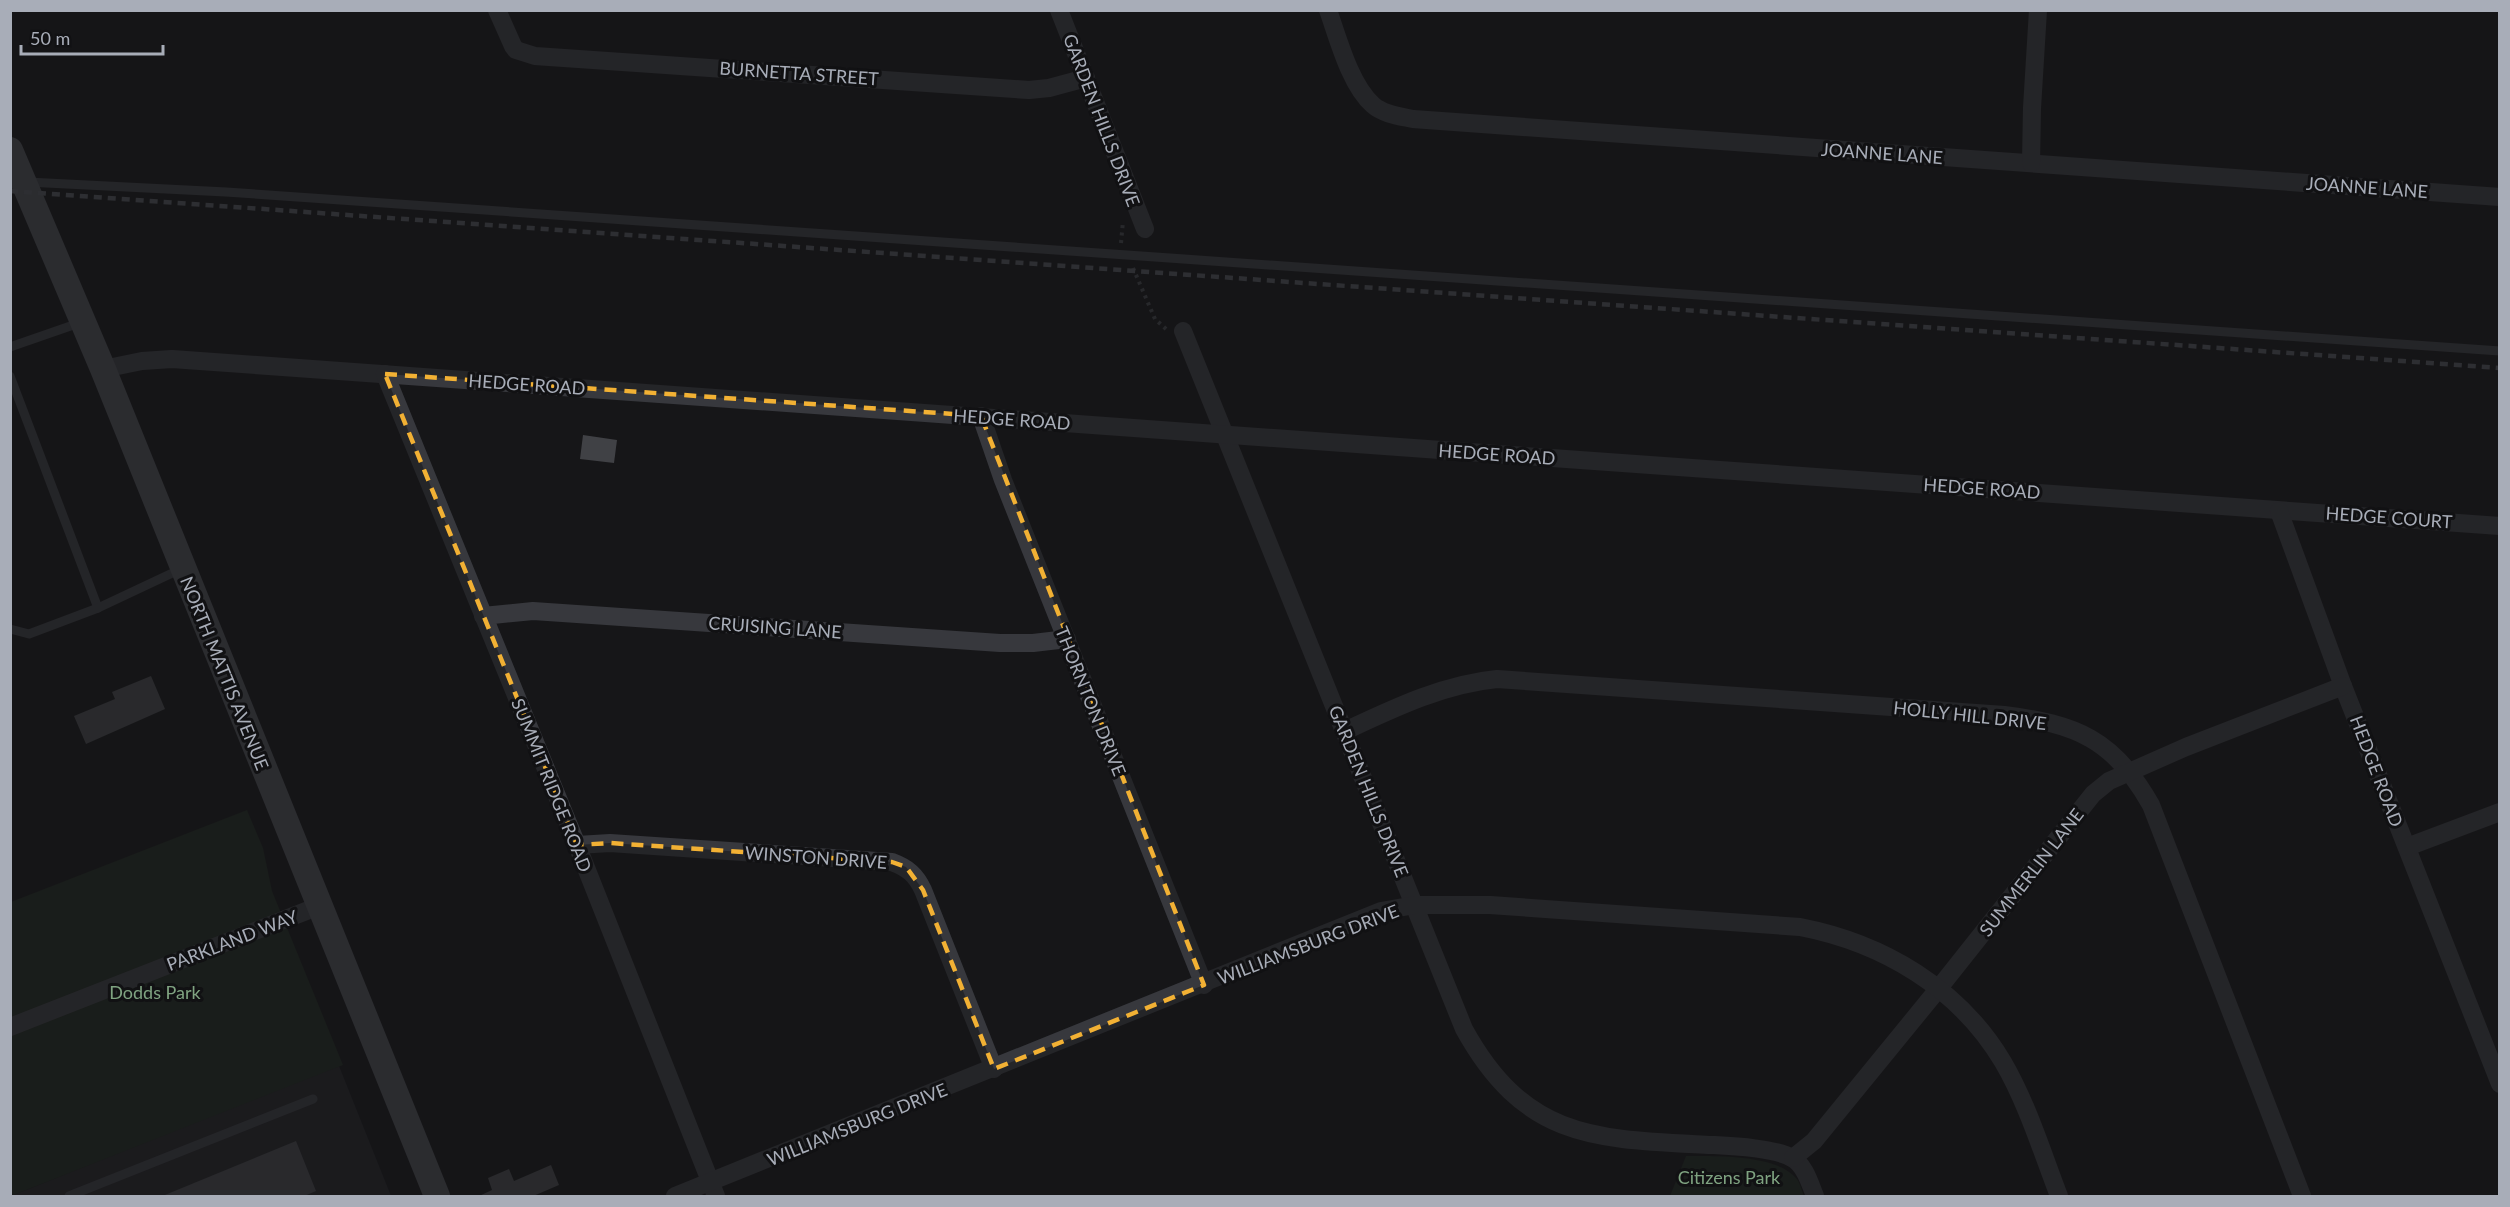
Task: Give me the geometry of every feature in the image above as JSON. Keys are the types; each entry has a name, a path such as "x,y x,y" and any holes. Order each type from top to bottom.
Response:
{"main road":[{"name":"NORTH MATTIS AVENUE","path":"10,150 103,369 437,1197"}],"street":[{"name":"BURNETTA STREET","path":"497,10 516,50 535,56 1029,90 1049,88 1086,78"},
{"name":"GARDEN HILLS DRIVE","path":"1059,10 1145,229"},
{"name":"JOANNE LANE","path":"1328,10 1350,70 1373,105 1390,114 1413,119 2499,197"},
{"path":"2031,163 2038,10"},
{"name":"GARDEN HILLS DRIVE","path":"1185,334 1464,1029 1480,1058 1498,1081 1537,1113 1562,1125 1587,1133 1631,1140 1748,1147 1792,1158"},
{"name":"HEDGE ROAD","path":"103,369 142,361 172,359 2129,498 2279,511 2343,686 2499,1084"},
{"name":"SUMMIT RIDGE ROAD","path":"385,374 577,844 713,1189"},
{"name":"THORNTON DRIVE","path":"981,416 1003,480 1204,984"},
{"name":"HEDGE COURT","path":"2279,511 2499,526"},
{"name":"CRUISING LANE","path":"483,616 533,611 1000,643 1034,643 1067,639"},
{"name":"HOLLY HILL DRIVE","path":"1346,731 1388,711 1457,685 1497,679 1992,714 2041,720 2067,727 2092,739 2114,754 2129,771 2151,805 2302,1197"},
{"name":"SUMMERLIN LANE","path":"1792,1158 1814,1141 2093,794 2109,781 2129,771 2343,686"},
{"path":"2407,847 2499,812"},
{"name":"WINSTON DRIVE","path":"577,844 610,843 880,861 906,867 917,878 923,890 994,1070"},
{"name":"WILLIAMSBURG DRIVE","path":"675,1197 713,1189 994,1070 1381,911 1415,905 1513,907 1800,927 1845,938 1880,951 1914,970 1939,988 1984,1036 2002,1062 2022,1101 2059,1197"},
{"name":"PARKLAND WAY","path":"10,1027 319,906"},
{"path":"1792,1158 1804,1170 1815,1197"}],"lane":[{"path":"24,182 226,192 2499,351"},
{"path":"10,347 83,322"},
{"path":"10,376 98,608"},
{"path":"10,629 29,634 98,608 183,568"},
{"path":"69,1197 313,1100"}],"path":[{"path":"1138,281 1155,319 1177,336 1185,334"}],"highlighted area":[{"path":"385,374 981,416 1204,985 994,1069 923,890 906,867 892,862 610,843 577,845"}],"shaded area":[{"path":"339,1066 391,1196 11,1196 275,1090"}],"green space":[{"name":"Dodds Park","path":"247,810 263,848 272,891 343,1065 11,1196 11,902"},
{"name":"Citizens Park","path":"1686,1156 1745,1158 1775,1165 1788,1171 1797,1179 1804,1196 1670,1196"}],"building":[{"path":"583,435 617,440 614,463 580,459"},
{"path":"151,676 165,709 86,744 74,716 115,699 112,692"},
{"path":"296,1141 316,1191 302,1197 160,1197"},
{"path":"551,1165 559,1185 531,1197 477,1197 492,1190 488,1178 509,1169 514,1181"}],"railway":[{"path":"10,191 2500,368"}]}
